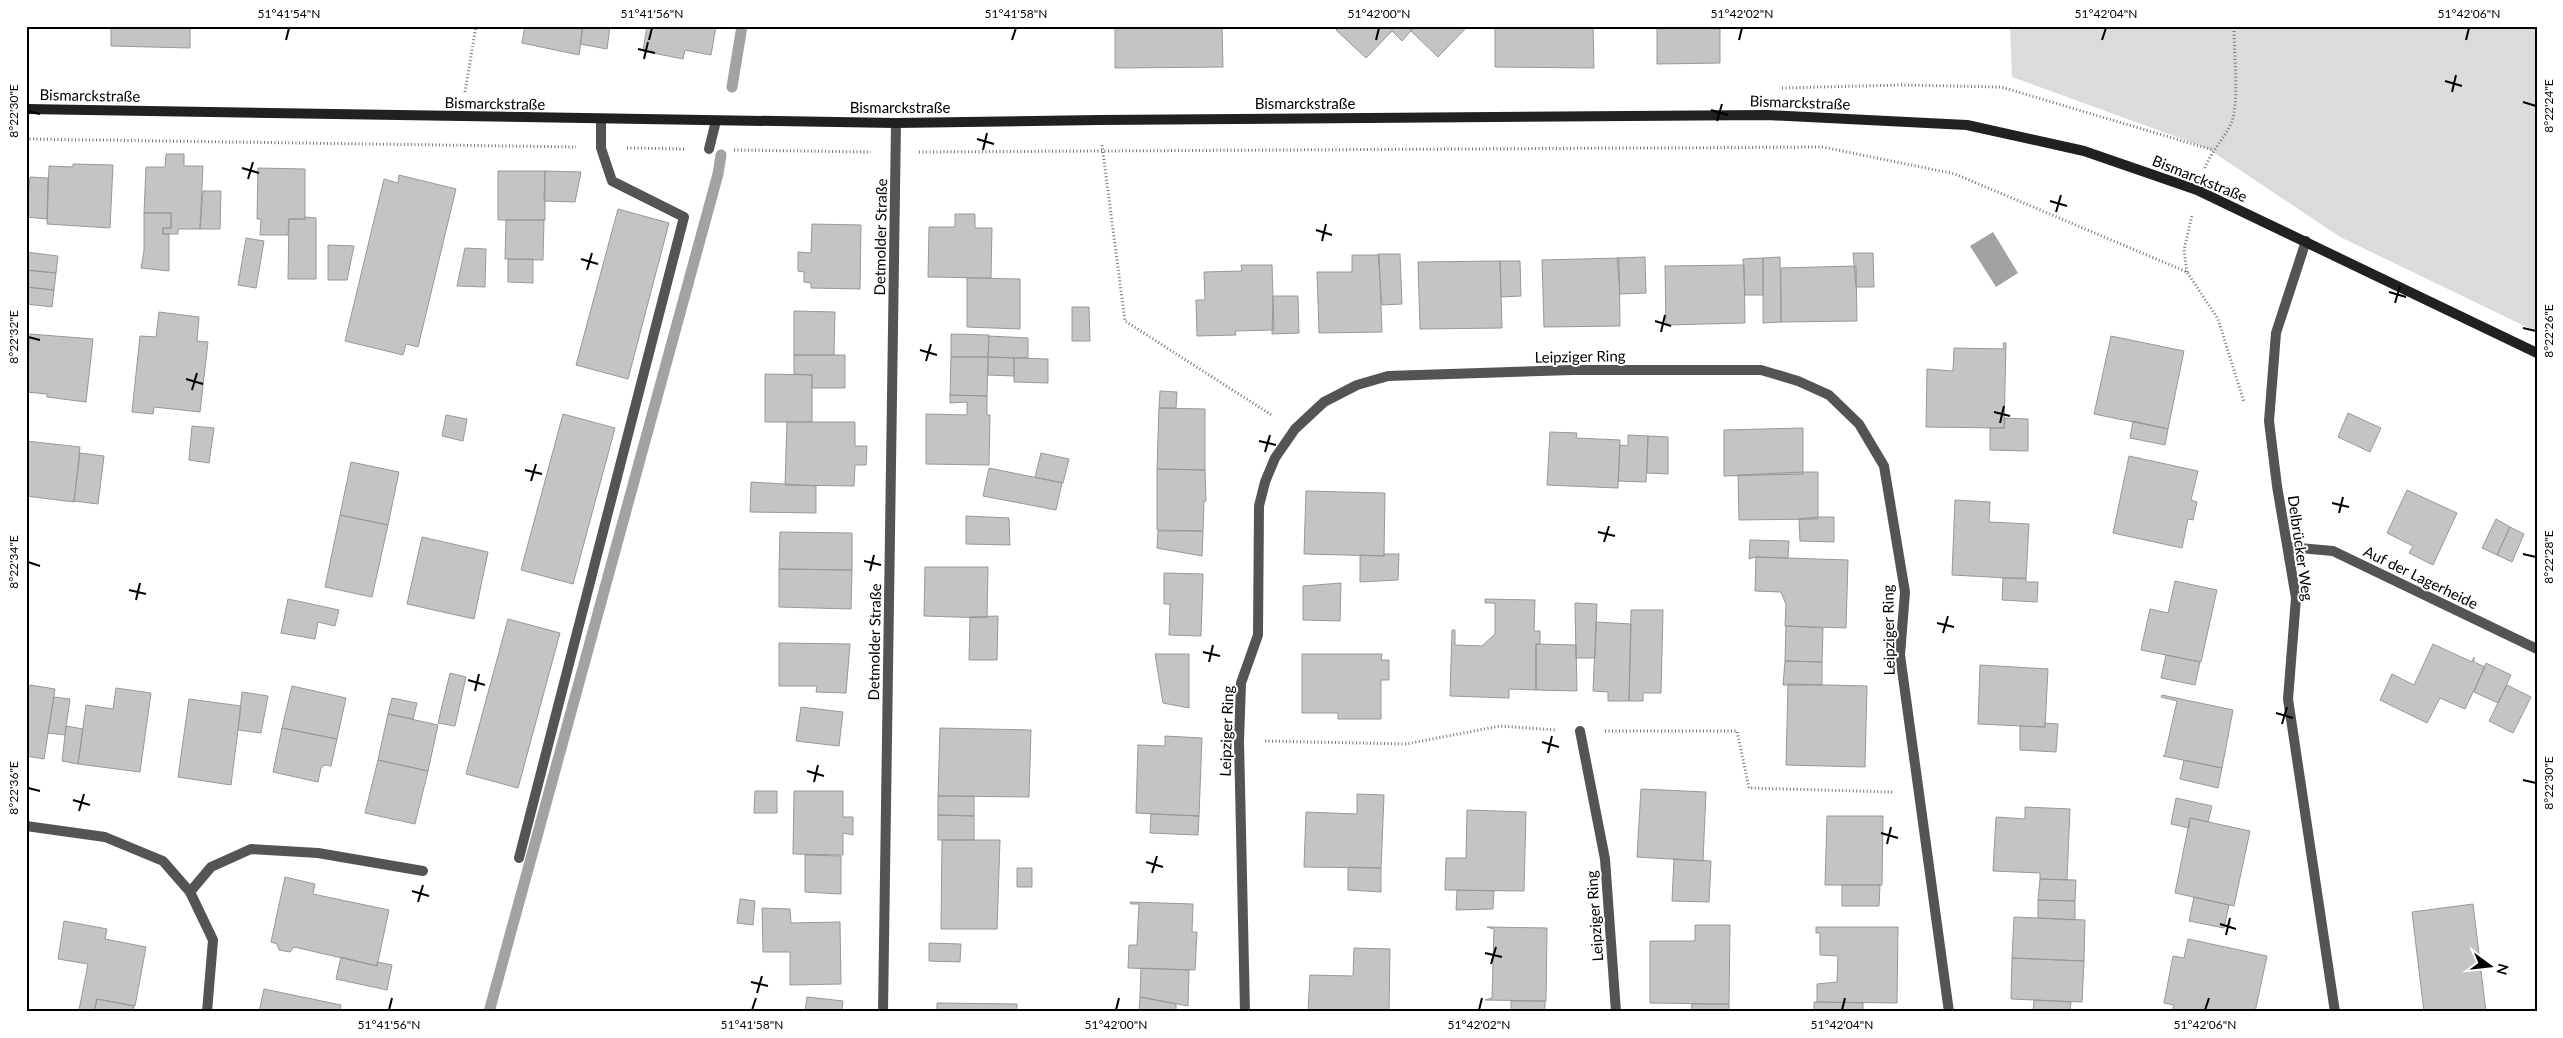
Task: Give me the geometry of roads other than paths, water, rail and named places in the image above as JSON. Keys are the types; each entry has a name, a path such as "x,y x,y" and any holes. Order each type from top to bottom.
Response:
{"main road":[{"name":"Bismarckstraße","path":"26,109 601,120 896,123 1768,115 1967,125 2084,151 2197,190 2537,353"}],"street":[{"path":"520,858 684,217 612,180 601,148 601,120"},
{"path":"709,149 716,121"},
{"name":"Detmolder Straße","path":"884,1012 896,123"},
{"name":"Delbrücker Weg","path":"2306,241 2276,333 2269,422 2296,598 2288,699 2335,1012"},
{"name":"Leipziger Ring","path":"1246,1012 1239,741 1241,683 1258,635 1259,506 1265,482 1275,458 1295,429 1324,402 1357,385 1388,376 1572,370 1761,370 1798,381 1829,394 1859,424 1884,466 1905,592 1900,655 1949,1012"},
{"name":"Auf der Lagerheide","path":"2288,548 2333,551 2537,649"},
{"name":"Leipziger Ring","path":"1580,731 1605,859 1616,1012"},
{"path":"26,826 105,837 163,861 190,892 213,940 207,1012"},
{"path":"190,892 211,867 251,849 318,853 423,872"}],"waterway":[{"path":"732,87 742,26"},
{"path":"489,1012 718,174 721,155"}]}
